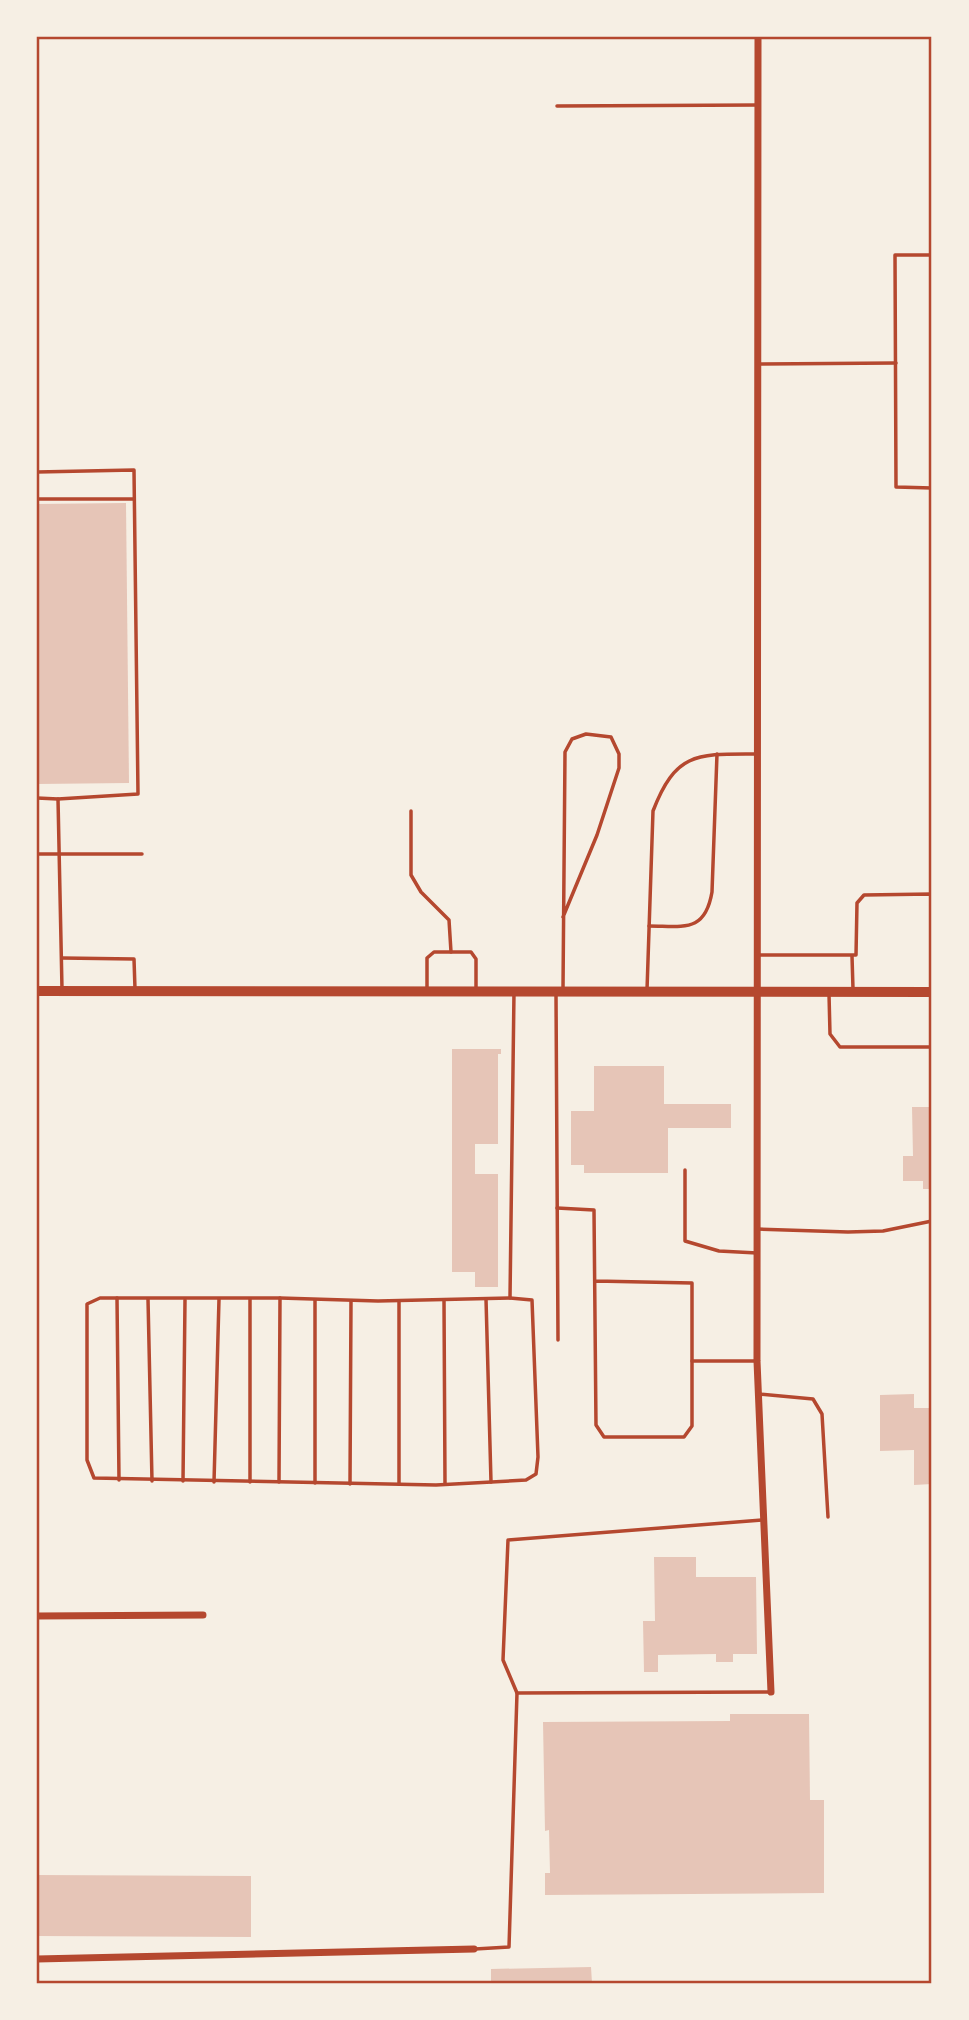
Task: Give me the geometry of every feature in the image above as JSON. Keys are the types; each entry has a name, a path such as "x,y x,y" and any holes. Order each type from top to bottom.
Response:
{"main road":[{"path":"37,991 932,992"}],"street":[{"path":"758,37 757,1361 771,1692"},
{"path":"37,1616 203,1615"},
{"path":"37,1959 474,1949"}],"lane":[{"path":"557,106 758,105"},
{"path":"932,255 895,255 896,488 932,488"},
{"path":"758,364 895,363"},
{"path":"37,472 134,470 138,794 37,798"},
{"path":"37,499 134,499"},
{"path":"558,1340 559,992 563,917 565,752 572,738 586,734 611,737 617,746 619,768 597,835 563,917"},
{"path":"649,926 694,924 705,917 709,909 712,892 717,754"},
{"path":"647,992 653,811 659,797 672,774 691,759 717,754 758,754"},
{"path":"58,799 62,992"},
{"path":"411,811 411,874 421,892 449,920 451,952"},
{"path":"37,855 142,854"},
{"path":"931,862 932,939"},
{"path":"758,955 852,956 857,952 857,903 864,895 932,894"},
{"path":"427,992 427,958 434,952 471,952 476,959 476,992"},
{"path":"852,956 853,992"},
{"path":"61,958 134,959 135,991"},
{"path":"510,1298 514,992"},
{"path":"828,992 830,1034 840,1047 932,1047"},
{"path":"685,1170 685,1241 719,1251 757,1253"},
{"path":"557,1208 594,1210 596,1425 604,1437 684,1437 692,1426 692,1283 595,1281"},
{"path":"756,1229 883,1231 932,1221"},
{"path":"100,1298 399,1301 510,1298 532,1300 538,1457 536,1474 526,1480 445,1484 350,1484 94,1478 87,1460 87,1304 100,1298"},
{"path":"117,1298 119,1480"},
{"path":"279,1483 280,1298"},
{"path":"148,1299 152,1481"},
{"path":"214,1482 219,1299"},
{"path":"250,1299 250,1482"},
{"path":"486,1299 491,1482"},
{"path":"183,1481 185,1300"},
{"path":"315,1300 315,1483"},
{"path":"444,1300 445,1484"},
{"path":"350,1484 351,1301"},
{"path":"399,1301 399,1484"},
{"path":"692,1361 757,1361"},
{"path":"758,1394 813,1399 822,1413 828,1517"},
{"path":"474,1949 509,1947 517,1693 503,1660 508,1540 764,1520"},
{"path":"517,1693 771,1692"}],"building":[{"path":"126,503 129,783 37,784 37,504"},
{"path":"452,1049 501,1049 501,1054 498,1054 498,1144 475,1144 475,1174 498,1174 498,1287 475,1287 475,1272 452,1272"},
{"path":"594,1066 664,1066 664,1104 731,1104 731,1128 668,1128 668,1173 584,1173 584,1165 571,1165 571,1111 594,1111"},
{"path":"912,1107 932,1107 932,1189 923,1189 923,1181 903,1181 903,1156 913,1156"},
{"path":"914,1394 914,1408 932,1408 932,1484 914,1485 914,1450 880,1451 880,1395"},
{"path":"654,1557 696,1557 696,1577 756,1577 757,1654 733,1654 733,1662 716,1662 716,1654 658,1655 658,1672 644,1672 643,1621 655,1621"},
{"path":"730,1714 809,1714 810,1800 824,1800 824,1893 545,1895 545,1873 550,1873 549,1830 545,1831 543,1722 730,1721"},
{"path":"37,1875 251,1876 251,1937 37,1936"},
{"path":"591,1967 592,1983 491,1983 491,1969"}]}
